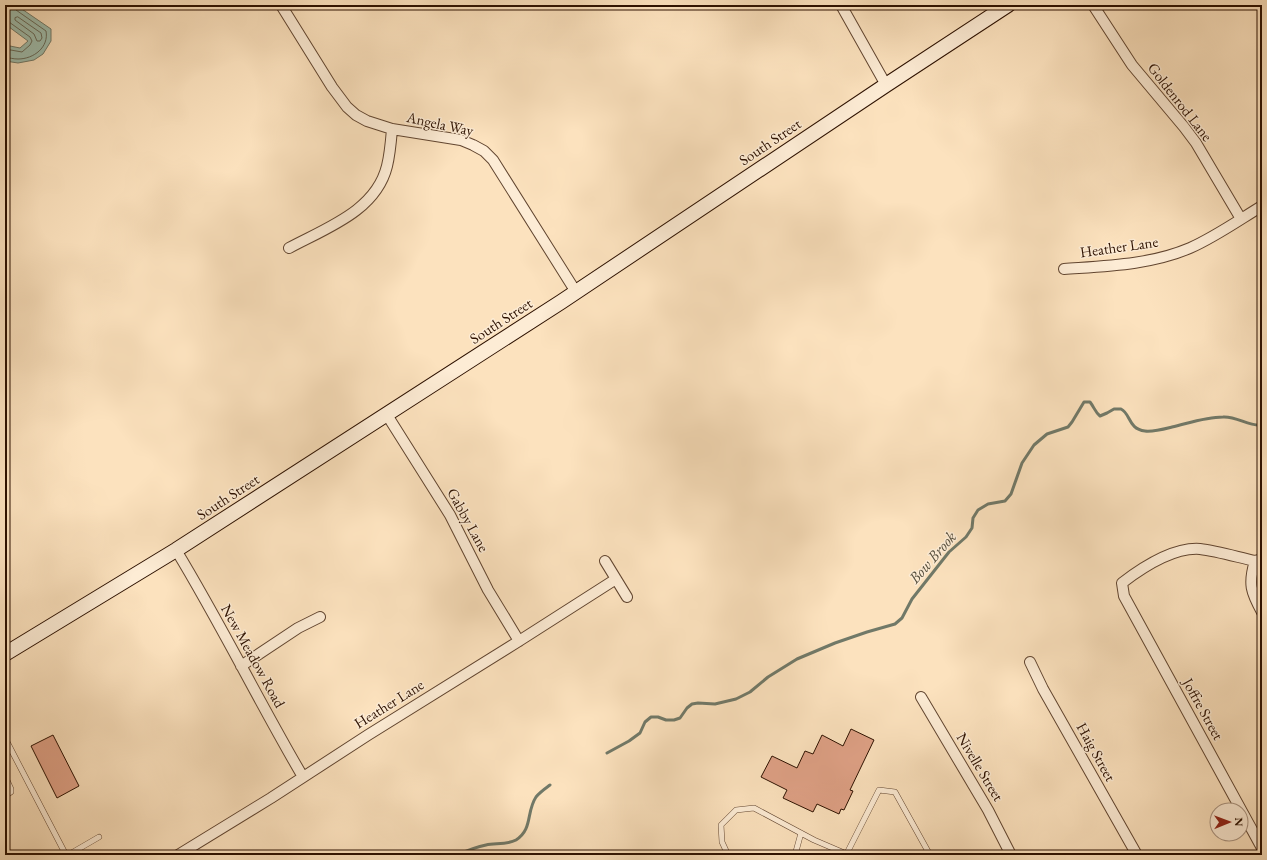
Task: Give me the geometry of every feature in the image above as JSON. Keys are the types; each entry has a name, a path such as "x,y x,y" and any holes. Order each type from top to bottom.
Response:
{"main road":[{"name":"South Street","path":"5,654 176,550 387,415 576,292 1008,5"}],"street":[{"name":"Angela Way","path":"281,5 332,87 347,107 356,115 367,121 392,129 462,140 484,151 493,160 576,292"},
{"path":"841,5 886,85"},
{"name":"Goldenrod Lane","path":"1093,5 1132,65 1196,143 1241,219"},
{"path":"289,248 343,219 358,209 369,199 379,185 387,167 392,129"},
{"name":"Heather Lane","path":"1064,269 1136,263 1173,254 1205,241 1262,206"},
{"name":"Gabby Lane","path":"387,415 450,514 488,590 519,641"},
{"name":"Joffre Street","path":"1258,560 1200,549 1188,549 1165,556 1122,583 1124,596 1262,848"},
{"name":"New Meadow Road","path":"176,550 200,590 288,752 303,776"},
{"path":"1258,560 1250,575 1251,587 1262,612"},
{"path":"606,561 627,597"},
{"name":"Heather Lane","path":"178,855 616,579"},
{"path":"242,666 298,628 320,617"},
{"name":"Haig Street","path":"1030,662 1043,688 1137,855"},
{"name":"Nivelle Street","path":"920,696 988,810 1011,855"}],"lane":[{"path":"5,738 67,855 99,837"},
{"path":"5,776 12,789 11,792 5,796"},
{"path":"728,855 722,842 721,825 736,810 754,808 847,855 879,790 895,792 930,855"},
{"path":"795,855 801,833"}],"water":[{"path":"5,5 16,5 51,29 51,41 43,54 34,60 18,63 5,61 5,45 20,48 28,41 5,24"}],"building":[{"path":"851,729 874,740 850,790 853,791 844,810 841,809 839,814 817,804 813,812 783,798 787,790 761,777 772,756 797,768 805,751 813,754 822,735 843,746"},
{"path":"53,735 79,786 57,798 31,746"}],"waterway":[{"name":"Bow Brook","path":"607,753 640,733 645,722 651,717 674,720 680,718 692,704 715,704 736,699 750,692 768,677 797,659 835,643 895,624 902,618 912,599 949,552 966,537 972,528 973,518 978,510 988,504 1005,501 1011,494 1022,463 1034,445 1047,434 1068,427 1084,402 1090,402 1100,416 1114,409 1121,409 1127,414 1135,427 1139,430 1145,431 1158,430 1217,417 1228,417 1252,424 1262,425"},
{"name":"Bow Brook","path":"457,855 482,846 509,843 516,840 525,831 531,808 536,797 550,785"}]}
